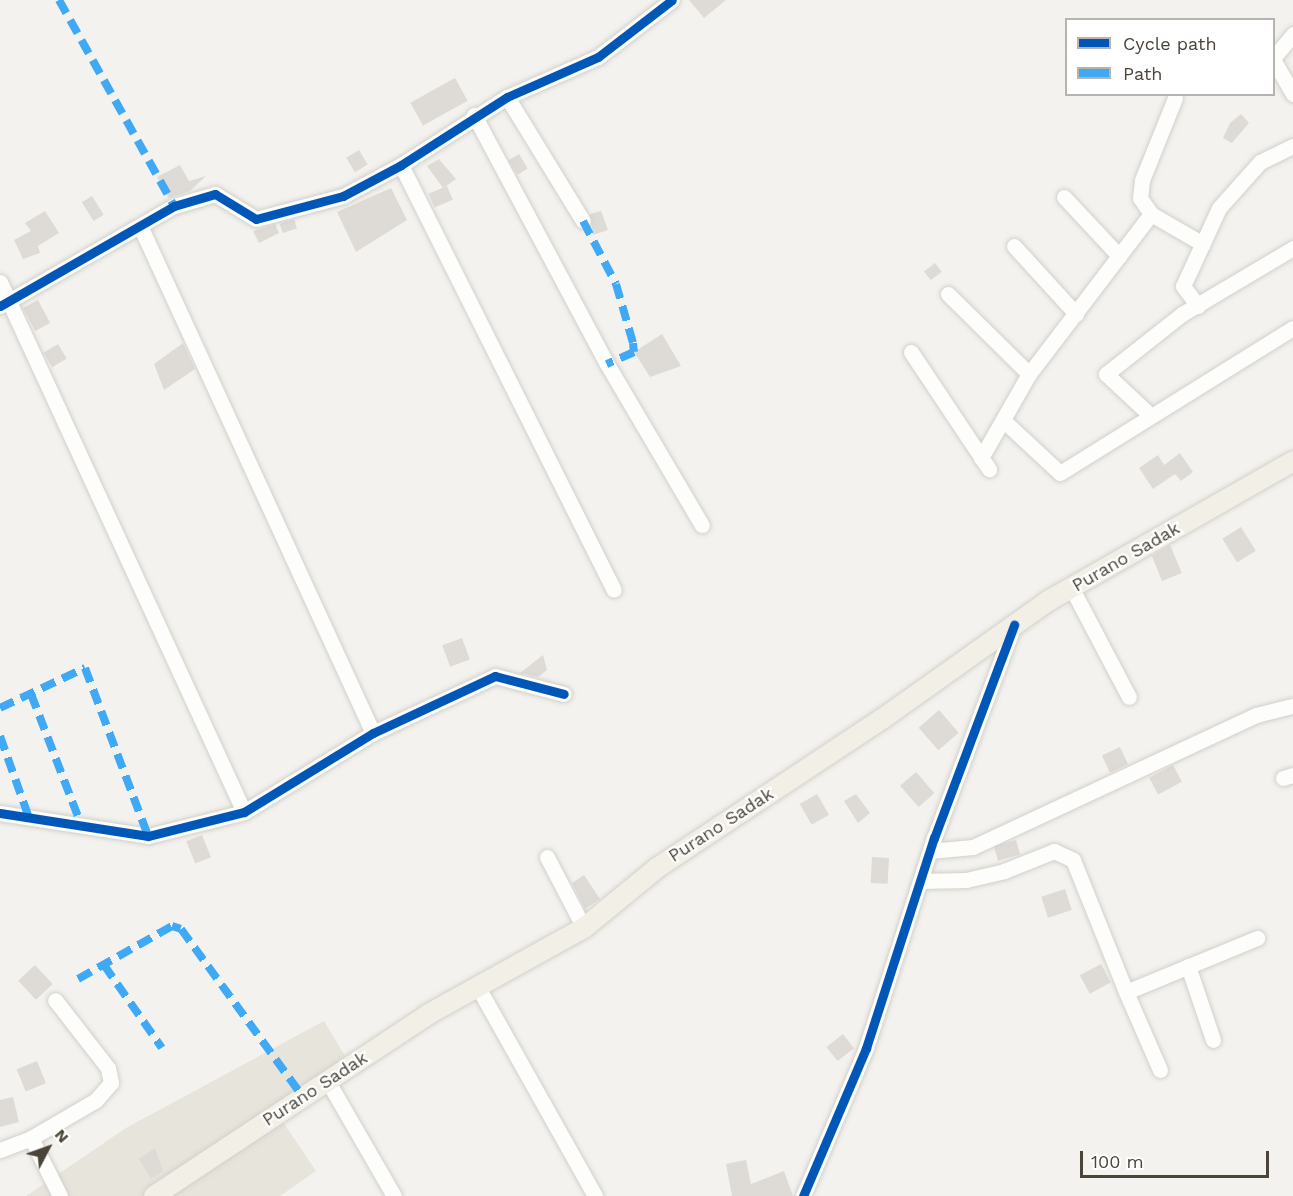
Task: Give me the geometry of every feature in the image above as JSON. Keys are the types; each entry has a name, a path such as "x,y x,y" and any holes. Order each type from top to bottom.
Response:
{"main road":[{"name":"Purano Sadak","path":"154,1196 427,1015 480,989 584,928 657,868 882,719 1014,625 1293,461"}],"street":[{"path":"5,304 141,228 174,206 215,194 256,219 343,196 401,165 474,115 507,97 598,57 672,0"},
{"path":"1275,58 1293,34"},
{"path":"1275,61 1293,94"},
{"path":"507,97 583,221"},
{"path":"1175,98 1142,180 1140,198 1151,214 1203,243"},
{"path":"474,115 607,364 702,525"},
{"path":"1198,306 1183,286 1219,208 1260,162 1293,146"},
{"path":"401,165 614,590"},
{"path":"1064,197 1119,256"},
{"path":"911,352 985,463 1029,374 1151,214"},
{"path":"141,228 373,733"},
{"path":"1014,246 1076,314"},
{"path":"1150,415 1106,374 1198,306 1293,248"},
{"path":"0,282 5,304 244,812"},
{"path":"948,294 1029,374"},
{"path":"1004,422 1060,472 1293,328"},
{"path":"1072,589 1129,697"},
{"path":"803,1196 866,1048 930,851 1014,625"},
{"path":"0,813 140,837 244,812 373,733 495,676 564,694"},
{"path":"930,851 973,847 1257,715 1293,706"},
{"path":"920,881 966,880 1004,871 1054,851 1073,860 1160,1070"},
{"path":"547,857 584,928"},
{"path":"1126,992 1257,938"},
{"path":"1188,966 1213,1040"},
{"path":"480,989 594,1196"},
{"path":"0,1150 31,1137 96,1100 111,1083 108,1068 55,1000"},
{"path":"327,1080 394,1196"},
{"path":"31,1137 60,1196"}],"shaded area":[{"path":"324,1021 354,1071 279,1116 316,1171 280,1196 26,1196 126,1128"}],"building":[{"path":"689,0 726,0 704,18"},
{"path":"455,78 468,101 423,125 410,103"},
{"path":"1241,114 1249,123 1232,143 1223,138 1230,123"},
{"path":"359,150 368,165 355,172 346,158"},
{"path":"519,154 528,169 517,175 509,160"},
{"path":"439,159 456,179 443,188 427,166"},
{"path":"180,165 189,181 206,176 190,191 169,198 157,177"},
{"path":"447,186 453,200 434,208 429,194"},
{"path":"391,188 407,220 356,252 337,212"},
{"path":"92,196 104,215 93,221 82,202"},
{"path":"45,211 59,233 38,246 40,253 23,259 14,240 31,231 25,223"},
{"path":"601,211 608,230 593,235 590,214"},
{"path":"294,219 297,229 283,233 280,223"},
{"path":"275,224 279,233 259,243 253,231"},
{"path":"935,263 942,272 931,280 924,272"},
{"path":"38,300 50,323 35,331 23,308"},
{"path":"662,334 681,366 650,377 634,352"},
{"path":"183,343 195,369 164,390 154,364"},
{"path":"58,344 67,359 52,367 43,353"},
{"path":"1180,453 1193,472 1181,481 1175,474 1153,489 1139,468 1158,455 1164,465"},
{"path":"1241,527 1256,551 1237,562 1222,539"},
{"path":"1170,545 1182,573 1162,581 1152,556"},
{"path":"462,638 470,660 450,667 442,645"},
{"path":"543,655 547,670 538,677 520,673"},
{"path":"939,710 959,733 938,750 919,728"},
{"path":"1120,747 1128,764 1110,773 1102,755"},
{"path":"1173,765 1182,782 1158,794 1149,778"},
{"path":"916,772 934,793 919,807 900,786"},
{"path":"817,794 829,815 812,825 800,804"},
{"path":"856,794 870,813 858,823 844,801"},
{"path":"202,835 211,857 195,864 186,841"},
{"path":"1016,840 1020,854 998,861 994,846"},
{"path":"872,857 889,858 888,884 871,883"},
{"path":"584,875 600,899 585,909 572,883"},
{"path":"1065,889 1072,910 1048,918 1041,897"},
{"path":"1101,964 1111,983 1090,994 1080,975"},
{"path":"35,965 53,984 36,1000 18,981"},
{"path":"843,1034 854,1048 838,1061 826,1047"},
{"path":"37,1061 46,1083 26,1091 17,1069"},
{"path":"13,1097 19,1122 0,1127 0,1100"},
{"path":"155,1148 163,1171 151,1179 139,1159"},
{"path":"746,1160 751,1184 784,1171 793,1196 732,1196 726,1164"}],"marked path":[{"path":"59,0 174,206"},
{"path":"583,221 616,284 633,343 634,352 607,364"},
{"path":"0,708 85,668 148,836"},
{"path":"31,694 82,827"},
{"path":"0,736 29,818"},
{"path":"78,979 172,926 181,929 304,1098"},
{"path":"104,965 162,1048"}],"cycle path":[{"path":"0,306 174,206 215,194 256,219 343,196 401,165 507,97 598,57 672,0"},
{"path":"803,1196 866,1048 934,838 1014,625"},
{"path":"0,813 148,836 244,812 373,733 495,676 564,694"}]}
